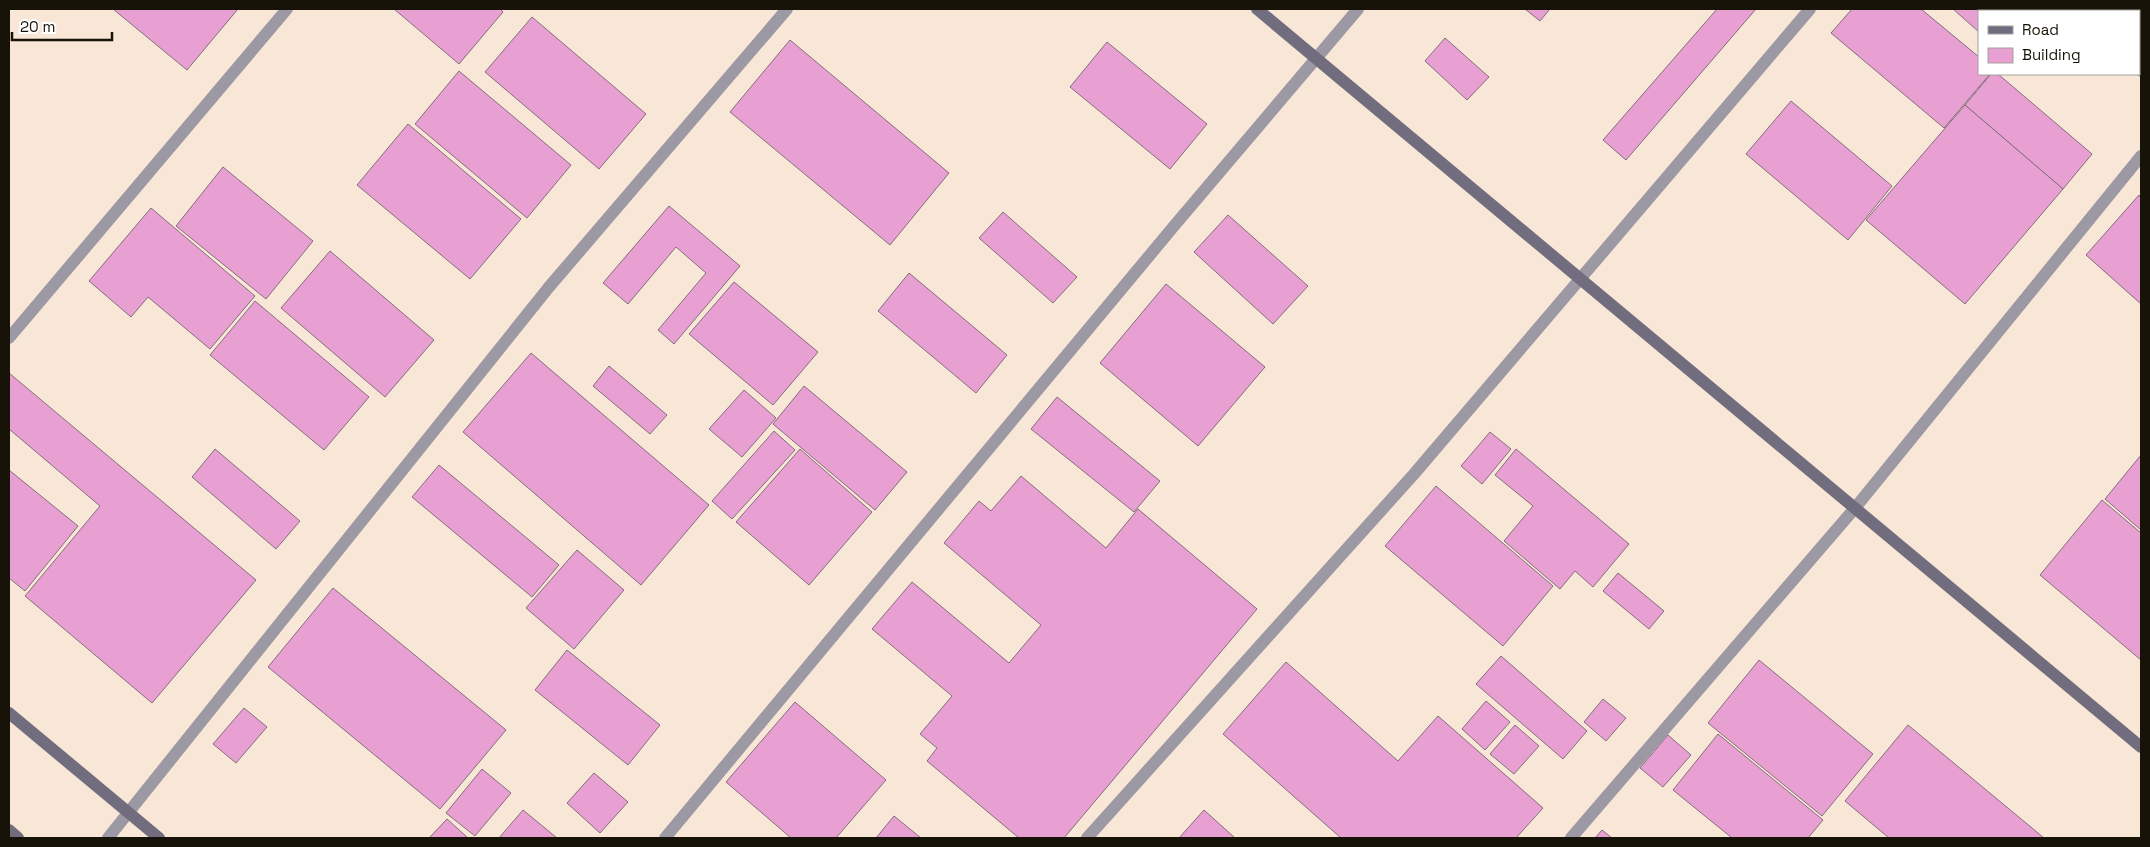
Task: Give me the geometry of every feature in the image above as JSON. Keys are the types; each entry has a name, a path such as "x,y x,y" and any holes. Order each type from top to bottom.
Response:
{"street":[{"path":"9,338 287,9"},
{"path":"108,838 549,287 787,9"},
{"path":"1257,9 2141,747"},
{"path":"665,838 1168,233 1358,9"},
{"path":"1087,838 1414,474 1810,9"},
{"path":"1571,838 1855,508 2141,156"},
{"path":"9,713 159,838"},
{"path":"9,830 18,838"}],"shaded area":[{"path":"9,9 2141,9 2141,838 9,838"}],"building":[{"path":"113,9 238,9 187,70"},
{"path":"394,9 500,9 503,12 459,64"},
{"path":"1525,9 1550,9 1540,21"},
{"path":"1717,9 1756,9 1626,160 1603,140"},
{"path":"1852,9 1921,9 1978,56 1978,75 1989,75 1944,128 1831,33"},
{"path":"1953,9 2023,9 1978,10 1978,31"},
{"path":"2141,9 2141,77 2138,75 2140,75 2140,10 2065,10"},
{"path":"532,17 646,114 599,169 485,72"},
{"path":"1445,38 1489,77 1467,100 1425,61"},
{"path":"790,40 949,173 890,245 730,112"},
{"path":"1107,42 1207,124 1170,169 1070,87"},
{"path":"459,71 571,165 527,218 415,124"},
{"path":"1990,75 1999,75 2092,154 2063,189 1965,105"},
{"path":"1791,101 1892,186 1848,240 1746,154"},
{"path":"1965,105 2063,189 1965,304 1866,220"},
{"path":"408,124 521,219 470,279 357,185"},
{"path":"223,167 313,241 266,299 176,226"},
{"path":"2139,195 2141,198 2141,304 2086,255"},
{"path":"669,206 740,266 674,344 658,330 706,273 676,247 628,304 603,283"},
{"path":"151,208 255,296 210,349 148,297 131,317 89,281"},
{"path":"1003,212 1077,277 1053,303 979,238"},
{"path":"1228,215 1308,286 1273,324 1194,252"},
{"path":"330,251 434,340 385,397 281,308"},
{"path":"909,273 1007,355 976,393 878,311"},
{"path":"734,282 818,352 773,405 689,334"},
{"path":"1166,284 1265,367 1198,446 1100,363"},
{"path":"255,301 369,397 324,450 210,355"},
{"path":"531,353 709,505 641,585 463,432"},
{"path":"609,366 667,415 650,434 593,386"},
{"path":"9,373 256,580 152,703 25,596 100,506 9,429"},
{"path":"804,386 907,472 875,510 773,424"},
{"path":"744,390 776,418 742,457 709,429"},
{"path":"1057,397 1160,481 1134,512 1031,429"},
{"path":"774,431 795,450 732,519 712,501"},
{"path":"1490,432 1511,449 1482,484 1461,466"},
{"path":"215,449 300,521 276,549 192,477"},
{"path":"800,449 872,512 809,585 736,522"},
{"path":"1516,449 1629,544 1593,587 1575,571 1560,589 1504,541 1533,506 1495,475"},
{"path":"2141,455 2141,530 2105,499"},
{"path":"439,465 559,565 532,597 412,497"},
{"path":"9,470 78,526 25,591 9,578"},
{"path":"1021,476 1106,548 1138,509 1257,609 1064,838 1019,838 927,761 937,748 920,734 952,696 872,629 912,582 1009,663 1041,625 944,543 979,501 991,511"},
{"path":"1436,486 1553,586 1503,646 1385,546"},
{"path":"2102,500 2141,533 2141,660 2040,575"},
{"path":"577,550 624,590 574,649 526,608"},
{"path":"1618,573 1664,611 1649,629 1603,591"},
{"path":"333,588 506,730 440,809 268,667"},
{"path":"567,650 660,725 628,765 535,690"},
{"path":"1501,656 1587,731 1563,759 1476,684"},
{"path":"1759,660 1873,754 1822,816 1708,723"},
{"path":"1286,662 1398,761 1438,716 1543,808 1516,838 1341,838 1223,734"},
{"path":"1603,699 1626,718 1606,741 1584,722"},
{"path":"1486,701 1510,722 1485,750 1462,729"},
{"path":"795,702 886,780 836,838 791,838 726,782"},
{"path":"244,708 267,727 236,763 213,744"},
{"path":"1515,725 1539,746 1514,774 1490,754"},
{"path":"1908,725 2044,838 1889,838 1845,801"},
{"path":"1718,734 1823,820 1808,838 1732,838 1673,790"},
{"path":"1668,735 1691,755 1663,787 1640,768"},
{"path":"482,769 511,793 475,836 446,813"},
{"path":"594,773 628,802 600,833 567,803"},
{"path":"523,810 557,838 499,838"},
{"path":"1204,810 1235,838 1179,838"},
{"path":"894,816 921,838 876,838"},
{"path":"447,819 468,838 429,838"},
{"path":"1602,830 1612,838 1595,838"}]}
